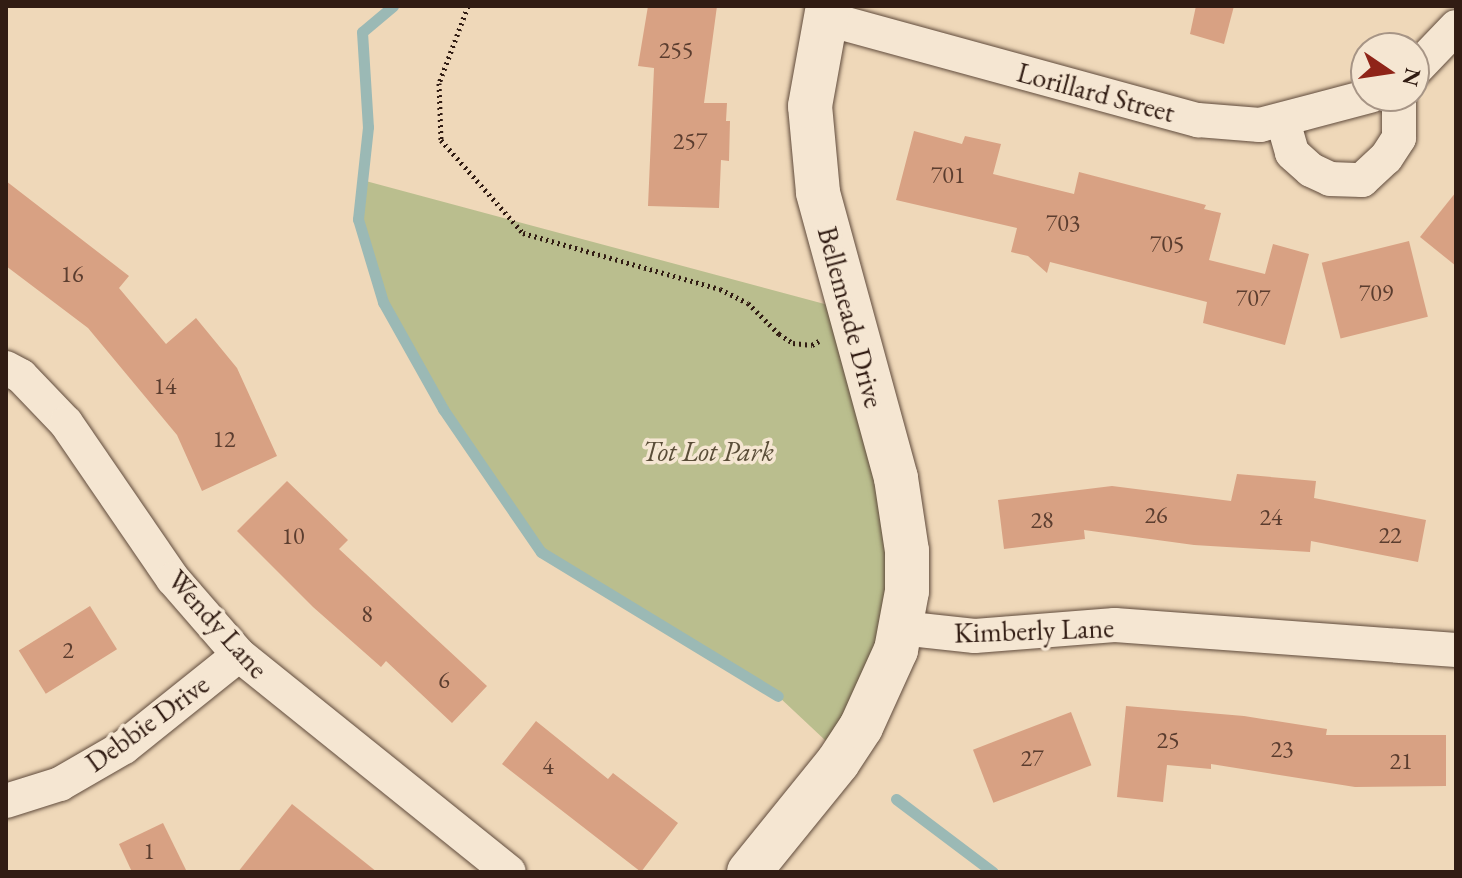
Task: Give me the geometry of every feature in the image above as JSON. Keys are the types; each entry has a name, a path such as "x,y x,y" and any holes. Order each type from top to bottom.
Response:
{"street":[{"name":"Bellemeade Drive","path":"826,12 810,106 818,192 852,326 896,478 907,551 901,628"},
{"name":"Lorillard Street","path":"826,12 1198,120 1260,125 1350,102"},
{"path":"1430,54 1456,27"},
{"path":"1283,121 1292,153 1311,170 1330,179 1362,180 1386,158 1399,138 1399,112"},
{"name":"Wendy Lane","path":"6,368 21,376 66,423 173,579 239,655 509,872"},
{"name":"Kimberly Lane","path":"901,628 975,636 1115,625 1456,650"},
{"path":"749,872 838,762 861,727 896,650 901,628"},
{"name":"Debbie Drive","path":"6,801 60,784 124,747 239,655"}],"path":[{"path":"468,6 439,83 441,140 523,233 720,289 748,303 779,334 793,343 812,345 852,326"}],"green space":[{"name":"Tot Lot Park","path":"362,180 847,310 907,551 842,756 778,696 541,552 443,409 383,302 358,219"}],"building":[{"path":"648,6 717,6 704,103 727,103 726,121 730,121 729,161 721,160 719,208 648,206 654,68 638,66"},
{"path":"1196,6 1234,6 1224,44 1190,34"},
{"path":"914,131 962,144 965,136 1001,144 993,174 1074,194 1079,172 1206,205 1204,209 1221,213 1209,260 1265,274 1273,244 1309,254 1285,345 1203,323 1207,302 1050,262 1047,273 1028,256 1011,252 1017,228 896,200"},
{"path":"6,181 129,276 119,288 166,344 196,318 237,368 277,456 202,491 177,435 88,328 6,266"},
{"path":"1456,192 1456,266 1420,237"},
{"path":"1409,241 1428,317 1341,338 1322,263"},
{"path":"1237,474 1316,481 1314,498 1426,520 1418,562 1311,541 1310,552 1194,545 1084,530 1085,539 1004,549 998,500 1112,486 1231,501"},
{"path":"287,481 348,540 339,549 487,686 452,723 386,661 381,667 313,607 237,531"},
{"path":"90,606 117,649 46,694 19,651"},
{"path":"1126,706 1244,716 1327,729 1326,735 1446,735 1446,786 1355,787 1211,764 1211,769 1167,765 1163,802 1117,797"},
{"path":"1071,712 1091,765 993,803 973,750"},
{"path":"536,721 608,779 613,773 678,823 641,872 502,764"},
{"path":"292,804 377,872 238,872"},
{"path":"163,823 187,872 132,872 119,844"}],"waterway":[{"path":"393,6 362,32 368,127 358,219 383,302 443,409 541,552 778,696"},
{"path":"896,799 993,872"}]}
